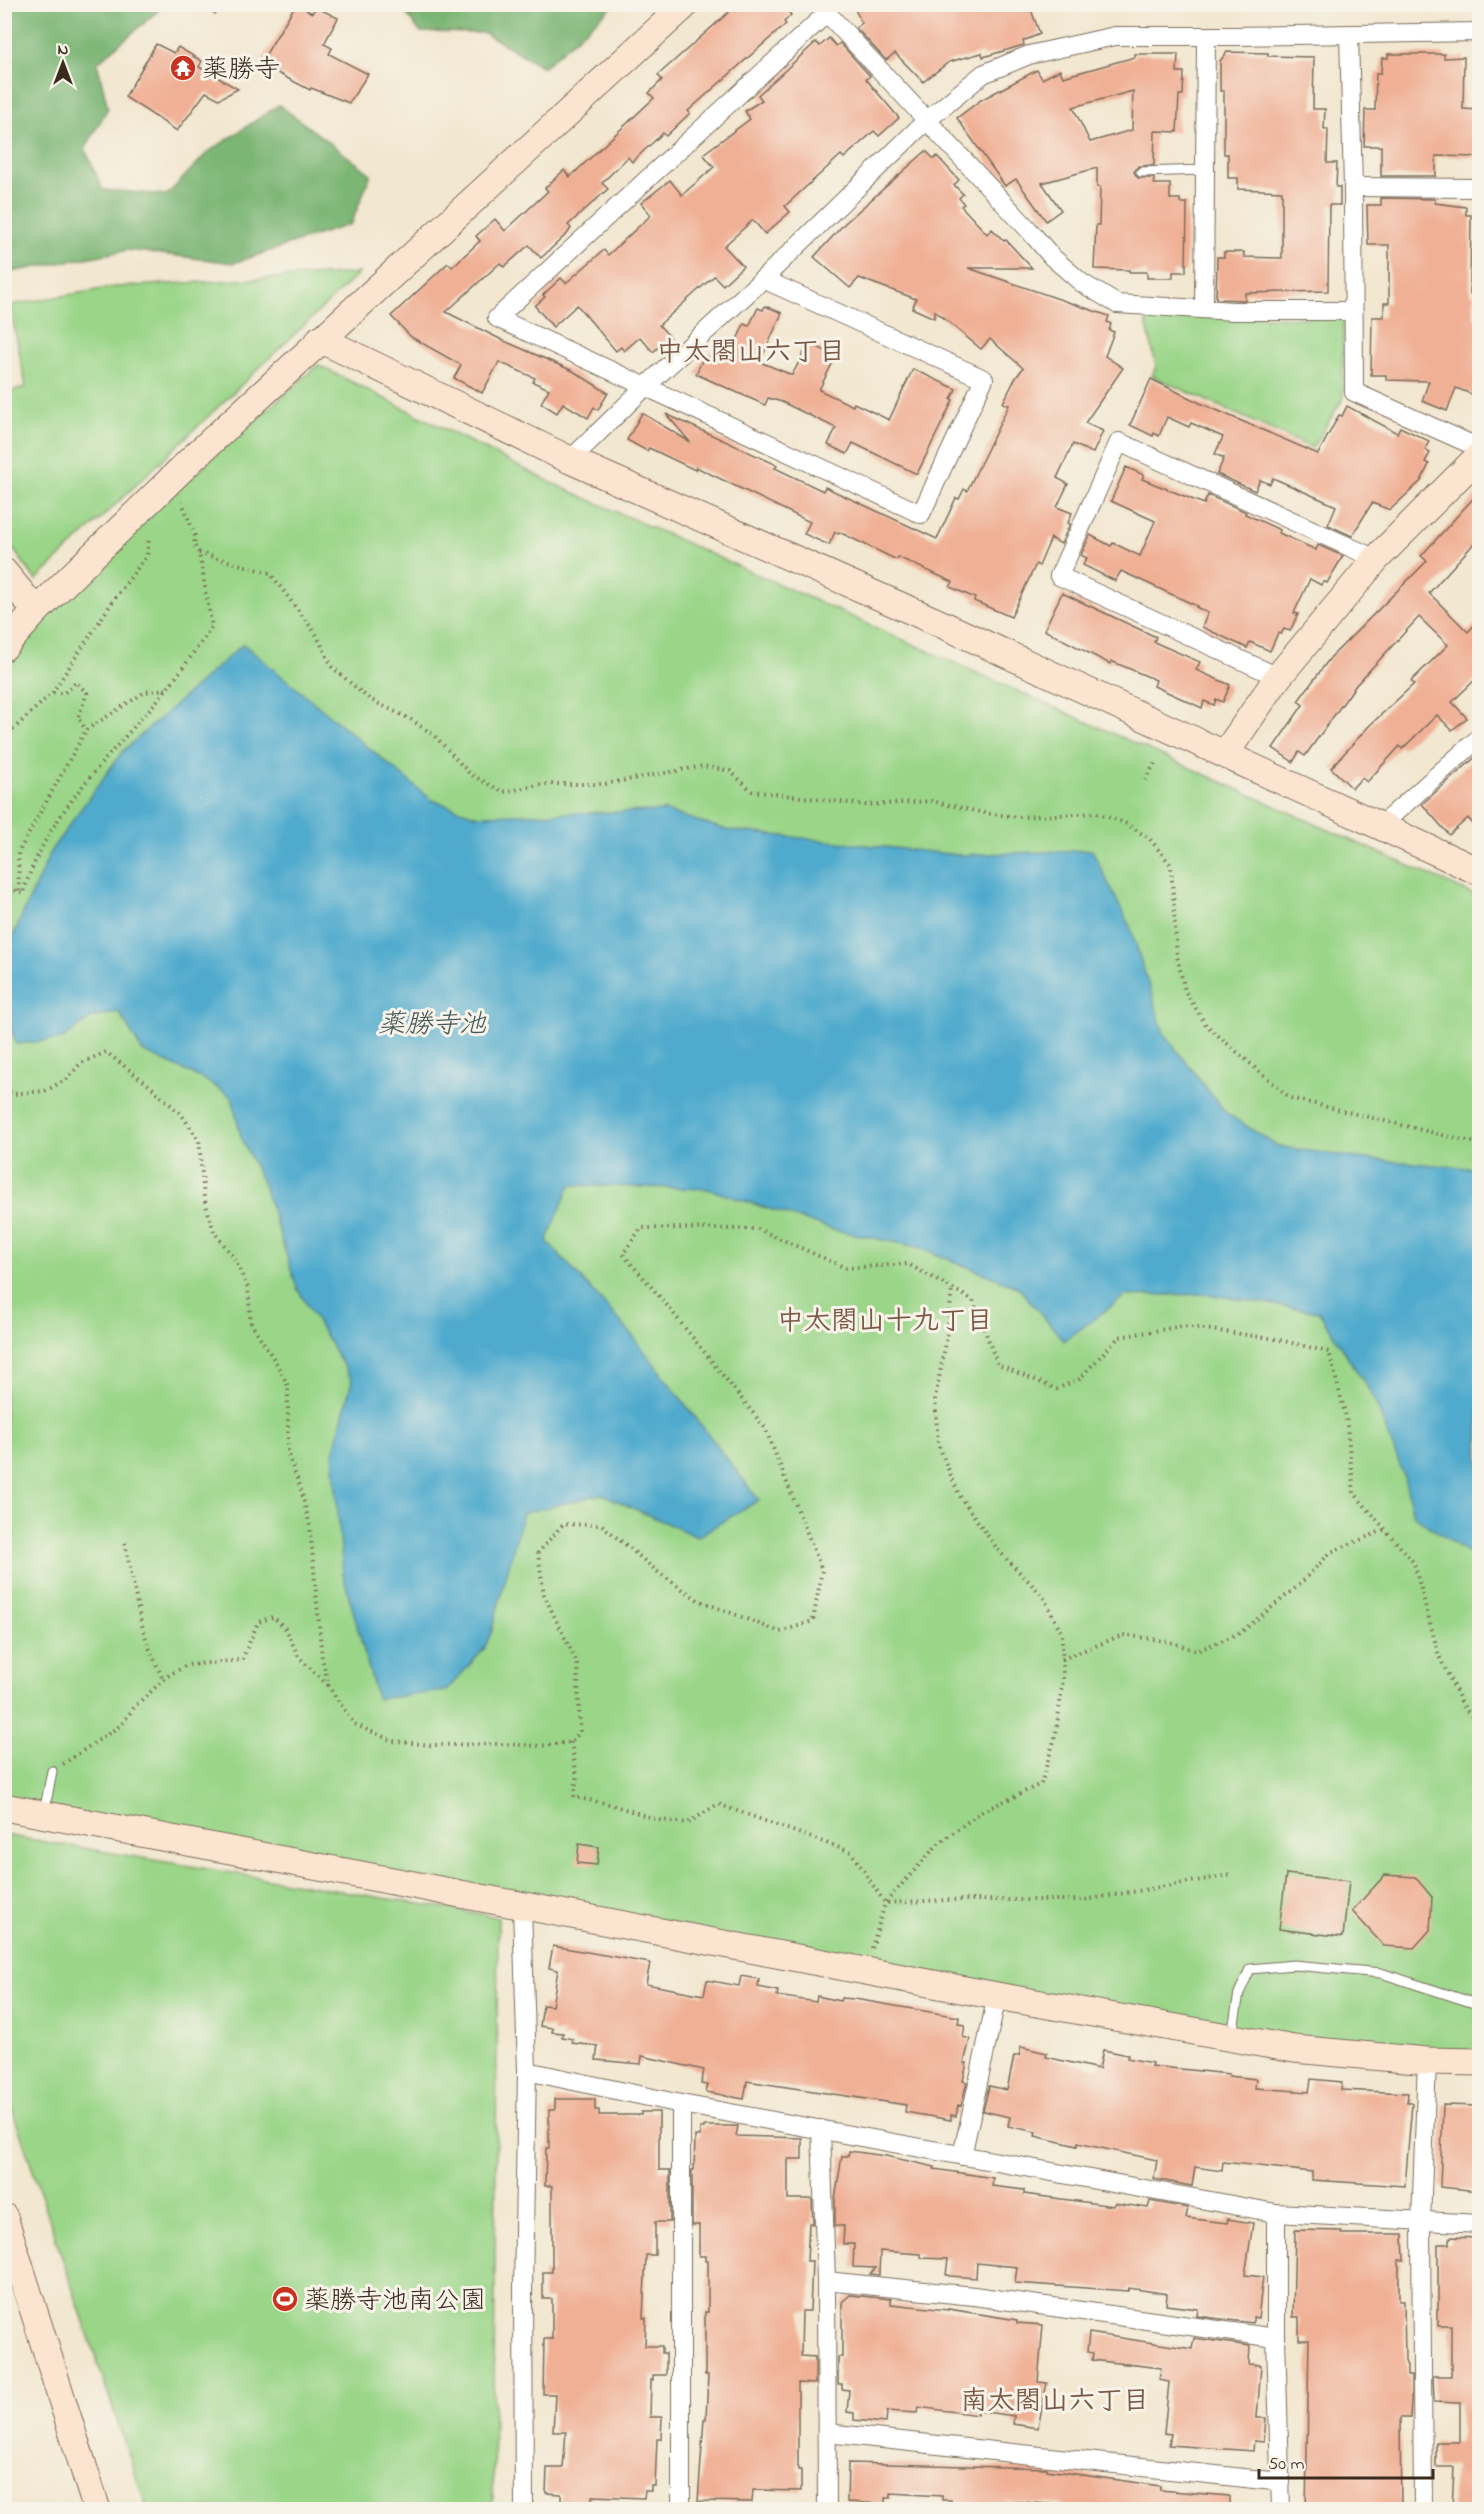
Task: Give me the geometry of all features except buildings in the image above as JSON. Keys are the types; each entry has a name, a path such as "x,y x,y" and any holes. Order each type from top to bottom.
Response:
{"street":[{"path":"4,647 36,611 193,458 686,4"},
{"path":"763,279 984,379 921,514 497,318 832,9 926,121 1052,257 1082,283 1117,304 1204,309 1353,311"},
{"path":"570,460 645,387 763,279 926,121 983,74 1029,54 1115,36 1479,32"},
{"path":"1225,754 1278,677 1376,559 1479,453 1468,443 1354,392 1353,188 1349,35"},
{"path":"1204,309 1206,36"},
{"path":"1353,188 1479,188"},
{"path":"320,339 570,460 937,622 1479,872"},
{"path":"1278,677 1059,576 1119,442 1376,559"},
{"path":"4,572 36,611"},
{"path":"1379,827 1479,737"},
{"path":"4,1807 997,1996 1294,2049 1427,2061 1479,2062"},
{"path":"522,1906 527,2071 523,2287 524,2510"},
{"path":"962,2156 997,1996"},
{"path":"1423,2510 1421,2222 1427,2061"},
{"path":"527,2071 681,2104 1276,2213 1479,2224"},
{"path":"681,2104 681,2510"},
{"path":"821,2128 826,2281 827,2510"},
{"path":"1276,2213 1276,2338 1281,2510"},
{"path":"4,2217 97,2510"},
{"path":"826,2281 974,2296 1276,2338"},
{"path":"827,2433 1281,2482"}],"lane":[{"path":"1141,172 1205,170"},
{"path":"44,1815 52,1771"},
{"path":"1232,2037 1239,1993 1250,1969 1294,1965 1381,1973 1479,2005"}],"path":[{"path":"214,14 219,4"},
{"path":"4,885 23,894 31,866 64,812 166,689 212,627 199,553 194,545 195,536 184,508"},
{"path":"4,738 52,693 111,604 147,555 149,533"},
{"path":"199,553 270,573 316,634 332,667 369,699 411,719 434,735 470,774 504,792 544,784 605,784 703,766 730,771 752,790 807,798 866,804 932,801 995,815 1018,817 1096,813 1123,822 1149,838 1171,865 1180,968 1185,991 1206,1025 1290,1098 1479,1144"},
{"path":"52,693 64,693 76,682 87,693 78,718 86,730"},
{"path":"19,891 18,853 86,730 145,692 166,689"},
{"path":"1145,780 1155,764"},
{"path":"4,1090 14,1094 45,1091 67,1078 81,1064 106,1052 150,1086 181,1114 199,1140 204,1198 214,1232 234,1258 249,1288 251,1323 288,1386 288,1455 300,1486 310,1526 322,1658 329,1687"},
{"path":"52,1771 121,1725 136,1705 163,1680 187,1665 242,1660 258,1622 273,1617 286,1629 298,1656 329,1687 354,1724 393,1741 430,1745 539,1746 571,1742 580,1732 578,1664 544,1595 538,1553 563,1524 602,1526 658,1572 698,1600 780,1632 813,1621 822,1570 765,1428 623,1254 641,1228 759,1229 846,1268 908,1264 973,1300 998,1365 1057,1389 1079,1379 1119,1337 1183,1326 1276,1339 1329,1352 1346,1417 1354,1493 1414,1563 1438,1656 1463,1706 1479,1726"},
{"path":"867,1971 885,1903 938,1844 981,1812 1041,1784 1056,1734 1063,1679 1062,1634 1043,1596 998,1550 959,1495 938,1444 935,1398 947,1337 952,1288"},
{"path":"1062,1659 1123,1635 1167,1641 1197,1651 1240,1633 1298,1586 1331,1552 1384,1530"},
{"path":"125,1542 140,1618 148,1645 163,1680"},
{"path":"571,1742 576,1776 574,1797 609,1804 659,1820 688,1823 718,1804 852,1852 885,1903"},
{"path":"885,1903 946,1900 1084,1900 1231,1875"}],"green space":[{"path":"5,4 165,5 97,63 108,108 85,149 103,190 167,195 207,153 279,105 371,174 351,224 234,263 128,250 5,273"},
{"path":"400,5 614,5 543,67 485,33 420,32"},
{"path":"359,273 36,580 5,538 5,393 26,387 10,305 114,287"},
{"path":"1145,316 1343,318 1343,399 1312,448 1152,376 1156,366"},
{"path":"318,365 552,483 1479,897 1479,2064 1414,2063 5,1808 5,664 36,627 180,487"},
{"name":"薬勝寺池南公園","path":"4,1835 498,1917 493,2509 147,2509 5,2088"}],"water":[{"name":"薬勝寺池","path":"243,644 432,800 475,815 665,811 727,830 959,855 1092,850 1131,929 1164,1034 1226,1113 1277,1146 1357,1158 1479,1169 1479,1560 1413,1515 1403,1473 1373,1396 1319,1312 1207,1294 1125,1296 1064,1341 1018,1287 918,1247 834,1230 708,1189 570,1185 547,1241 628,1330 759,1500 697,1537 602,1494 523,1513 491,1633 484,1649 446,1691 377,1699 343,1574 333,1454 352,1380 297,1288 265,1189 241,1137 232,1097 205,1080 142,1051 119,1012 91,1018 63,1039 16,1044 5,1010 5,954 52,849 122,752"}],"place":[{"name":"薬勝寺","path":"183,68"},
{"name":"薬勝寺池南公園","path":"285,2299"}],"district":[{"name":"中太閤山六丁目","path":"751,351"},
{"name":"中太閤山十九丁目","path":"885,1320"},
{"name":"南太閤山六丁目","path":"1055,2400"}]}
